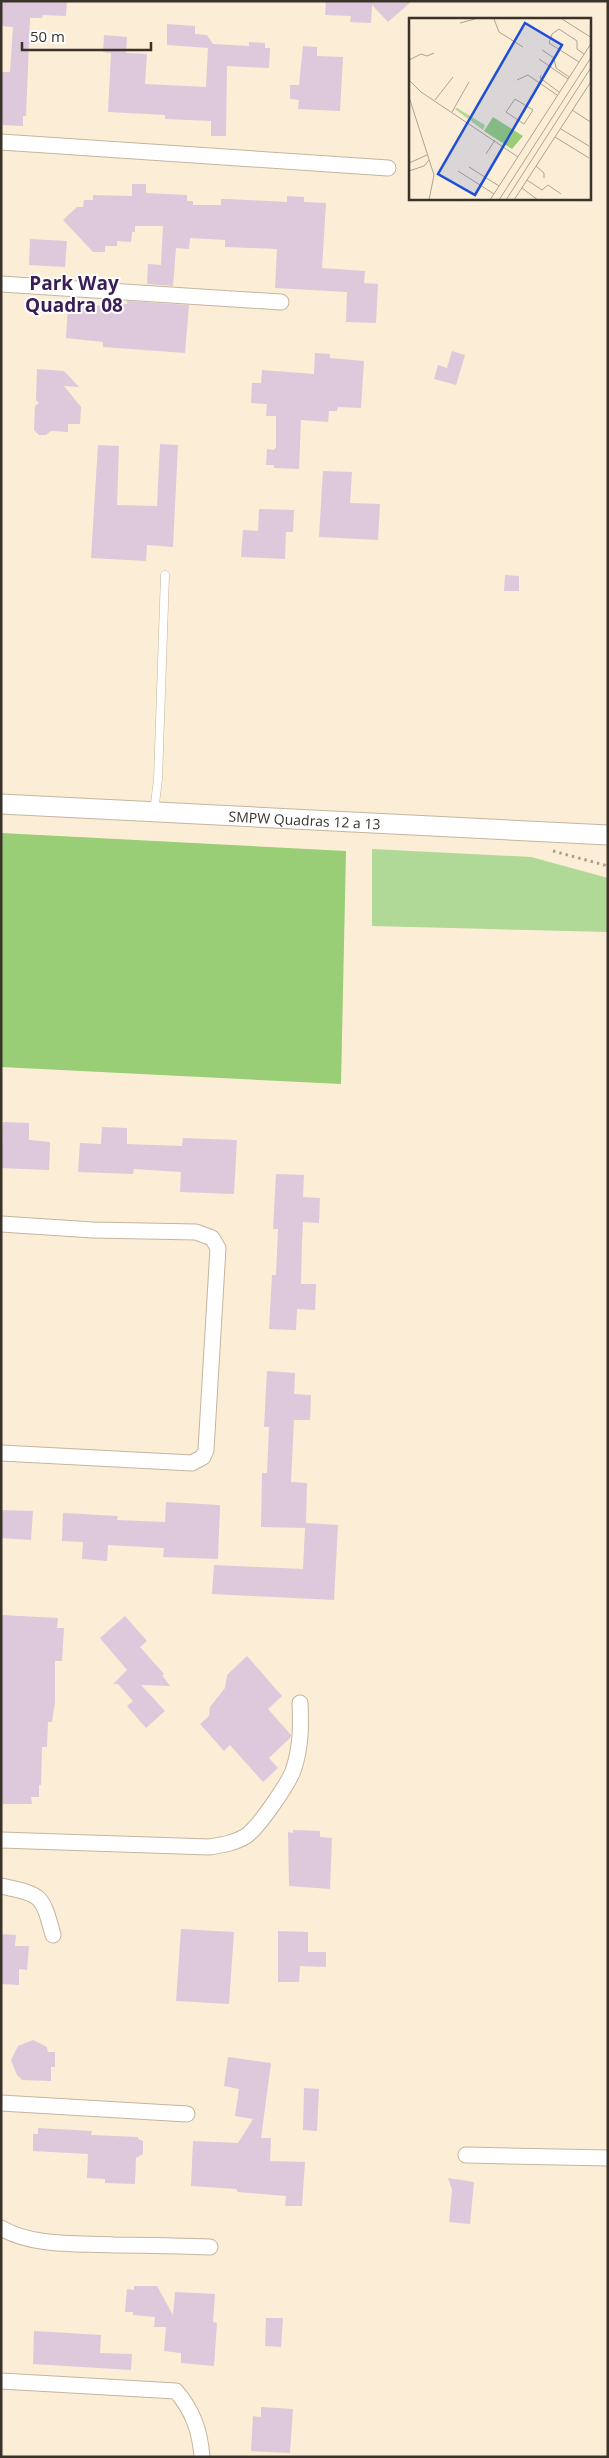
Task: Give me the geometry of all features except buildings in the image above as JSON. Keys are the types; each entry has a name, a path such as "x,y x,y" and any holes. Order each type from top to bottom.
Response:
{"street":[{"path":"1,142 388,168"},
{"path":"1,284 281,302"},
{"name":"SMPW Quadras 12 a 13","path":"1,804 608,835"},
{"path":"1,1224 93,1230 196,1232 212,1238 218,1248 206,1450 203,1457 192,1463 1,1453"},
{"path":"1,1840 209,1847 231,1843 247,1835 283,1790 294,1769 301,1736 300,1703"},
{"path":"1,1886 33,1893 45,1907 52,1935"},
{"path":"1,2103 187,2114"},
{"path":"466,2155 608,2158"},
{"path":"1,2228 14,2235 29,2239 69,2243 210,2247"},
{"path":"1,2381 176,2390 188,2405 200,2434 202,2457"}],"lane":[{"path":"154,812 158,779 165,575"}],"green space":[{"path":"1,833 346,851 341,1084 1,1067"},
{"path":"372,849 531,857 608,878 608,932 372,926"}],"district":[{"name":"Park Way Quadra 08","path":"74,294"}]}
